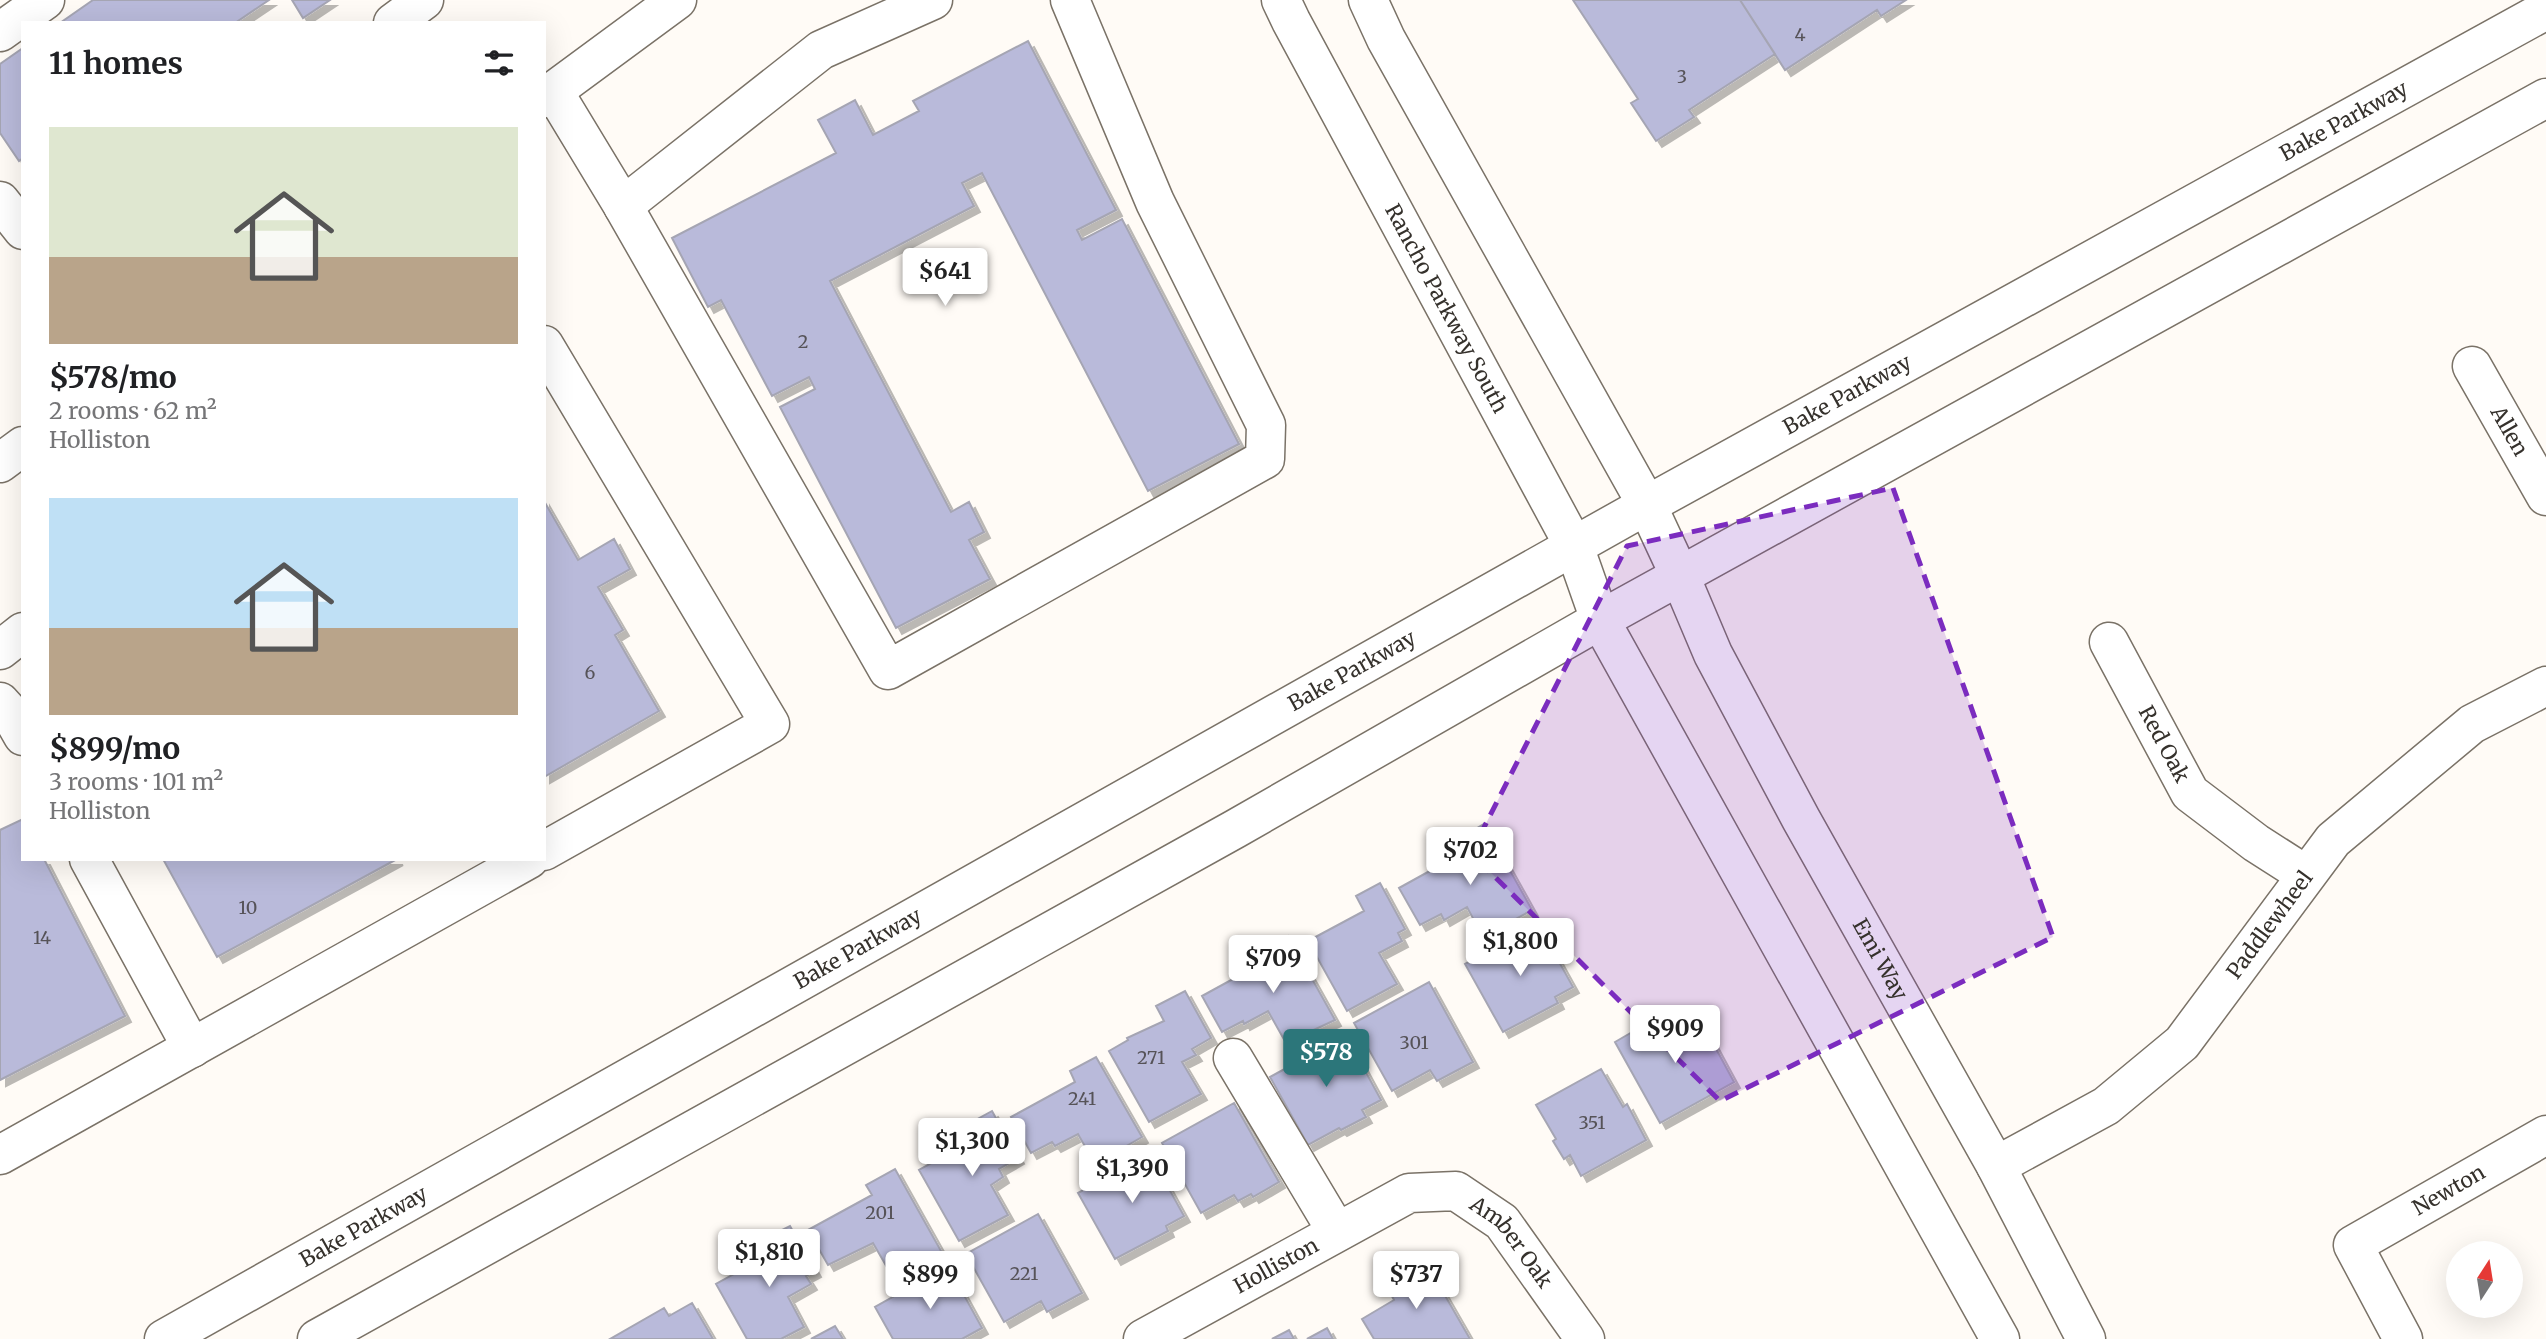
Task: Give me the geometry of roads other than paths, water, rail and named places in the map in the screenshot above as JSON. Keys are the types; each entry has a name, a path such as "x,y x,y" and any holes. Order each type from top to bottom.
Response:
{"street":[{"path":"0,32 45,0"},
{"path":"396,21 424,0"},
{"path":"623,205 821,50 933,0"},
{"path":"671,2 549,95 623,205 888,670 1265,459 1266,425 1155,202 1070,0"},
{"name":"Rancho Parkway South","path":"1282,0 1574,546 1600,620"},
{"path":"1368,0 1386,39 1647,505 1681,576"},
{"name":"Bake Parkway","path":"164,1339 1647,505 2546,10"},
{"path":"317,1339 1235,829 1600,620 2546,98"},
{"path":"0,201 21,227"},
{"path":"546,353 555,388 770,724 546,850"},
{"name":"Allen","path":"2472,366 2546,496"},
{"path":"0,463 21,447"},
{"name":"Emi Way","path":"1681,576 1713,654 1794,807 1996,1166 2086,1339"},
{"path":"1600,620 2000,1339"},
{"path":"0,650 21,634"},
{"name":"Red Oak","path":"2109,642 2190,793 2256,843 2306,875"},
{"name":"Paddlewheel","path":"1996,1166 2106,1106 2182,1043 2333,840 2472,724 2546,686"},
{"path":"0,702 21,732"},
{"path":"90,861 191,1048"},
{"path":"0,1155 191,1048 505,865"},
{"path":"1233,1058 1337,1232"},
{"name":"Newton","path":"2403,1339 2353,1245 2546,1135"},
{"name":"Amber Oak","path":"1409,1193 1456,1191 1502,1222 1585,1339"},
{"name":"Holliston","path":"1143,1339 1409,1193"}]}
